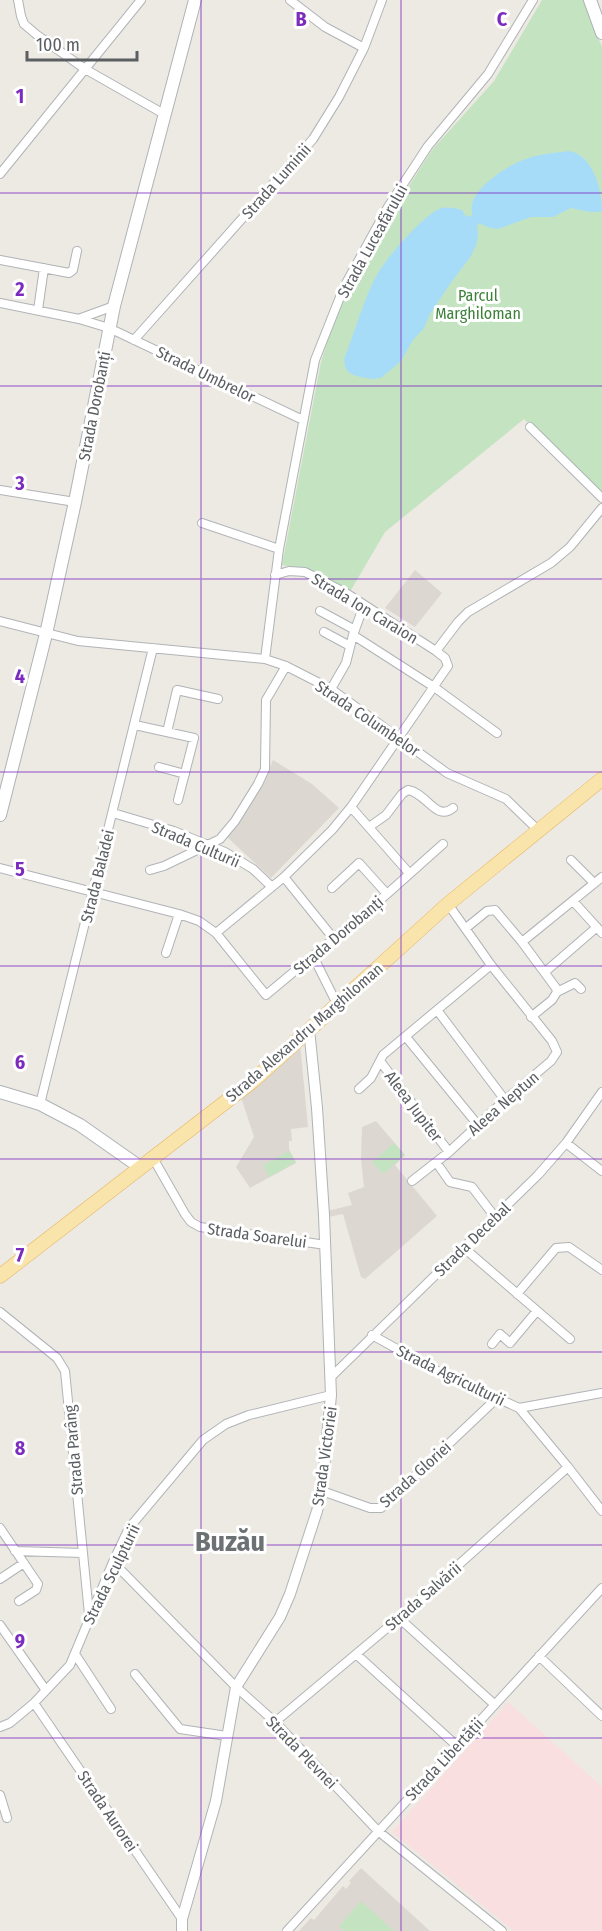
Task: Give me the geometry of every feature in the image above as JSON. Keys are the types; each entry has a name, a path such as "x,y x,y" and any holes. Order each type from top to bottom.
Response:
{"main road":[{"name":"Strada Dorobanți","path":"0,814 46,634 114,306 195,0"},
{"path":"590,0 602,33"},
{"name":"Strada Alexandru Marghiloman","path":"0,1276 254,1080 448,904 602,779"},
{"path":"0,1092 40,1104 80,1125 140,1167"}],"street":[{"path":"18,0 24,24 36,35 85,69 164,114"},
{"path":"0,174 141,0"},
{"path":"290,0 325,27 364,48"},
{"name":"Strada Luminii","path":"134,339 313,139 339,97 364,48 382,0"},
{"name":"Strada Luceafărului","path":"265,658 279,549 315,360 350,277 388,207 428,146 488,74 533,0"},
{"path":"0,260 66,273 72,272 75,266 77,251"},
{"path":"38,310 44,268"},
{"name":"Strada Umbrelor","path":"0,303 79,319 109,328 303,420"},
{"path":"79,319 114,306"},
{"path":"530,427 602,498"},
{"path":"0,490 75,502"},
{"path":"436,651 468,612 551,563 570,547 602,508"},
{"path":"202,523 279,549"},
{"name":"Strada Ion Caraion","path":"275,575 289,571 305,572 364,604 436,651 445,658 448,669 434,687"},
{"path":"331,689 346,663 364,604"},
{"path":"320,612 354,632 497,733"},
{"name":"Strada Columbelor","path":"0,621 78,641 265,658 286,666 331,689 447,773 506,799 539,831"},
{"path":"324,632 350,646"},
{"name":"Strada Baladei","path":"40,1104 153,648"},
{"path":"150,870 164,866 220,839 236,821 262,777 267,758 266,700 286,666"},
{"path":"0,868 179,914 199,921 216,933 284,877 332,830 351,807 434,687"},
{"path":"167,732 177,690 218,699"},
{"path":"135,725 194,738 178,800"},
{"path":"159,767 185,774"},
{"path":"369,827 386,815 402,794 408,790 417,792 441,812 447,812 453,808"},
{"path":"351,807 409,873"},
{"name":"Strada Culturii","path":"113,813 174,831 237,859 253,869 272,887"},
{"name":"Strada Dorobanți","path":"216,933 266,995 443,844"},
{"path":"571,860 594,883"},
{"path":"332,888 359,863 387,894"},
{"path":"284,877 334,939"},
{"path":"522,942 602,877"},
{"path":"545,972 599,930 573,901"},
{"name":"Aleea Neptun","path":"412,1181 449,1152 551,1061 557,1052 552,1041 491,965 448,904"},
{"path":"466,928 487,911 495,910 545,972 556,988 556,997 531,1017"},
{"path":"166,953 179,914"},
{"path":"314,956 337,1004"},
{"path":"359,1089 370,1078 383,1055 491,965"},
{"path":"557,992 575,983 581,989"},
{"path":"437,1010 505,1100"},
{"name":"Strada Victoriei","path":"182,1931 182,1919 213,1817 236,1687 283,1610 314,1522 322,1491 332,1395 326,1245 309,1029"},
{"path":"406,1037 478,1125"},
{"name":"Aleea Jupiter","path":"380,1061 449,1152"},
{"name":"Strada Decebal","path":"331,1377 538,1175 567,1143 602,1092"},
{"path":"567,1143 602,1171"},
{"name":"Strada Soarelui","path":"153,1158 185,1214 191,1222 200,1227 326,1245"},
{"path":"436,1162 450,1182 472,1187 495,1217"},
{"path":"518,1294 556,1248 562,1246 569,1247 602,1270"},
{"path":"464,1248 570,1339"},
{"name":"Strada Parâng","path":"0,1312 57,1358 65,1371 89,1616"},
{"path":"492,1344 500,1335 510,1343 536,1312"},
{"name":"Strada Agriculturii","path":"372,1335 433,1369 519,1408 602,1393"},
{"name":"Strada Sculpturii","path":"0,1727 10,1723 34,1703 70,1665 89,1616 129,1528 204,1440 226,1424 249,1415 332,1395"},
{"name":"Strada Gloriei","path":"322,1491 370,1508 381,1508 496,1399"},
{"path":"519,1408 602,1510"},
{"name":"Strada Salvării","path":"275,1722 399,1618 568,1467"},
{"path":"0,1528 38,1586 36,1590 19,1601"},
{"path":"15,1551 82,1553"},
{"name":"Strada Plevnei","path":"113,1562 236,1687 275,1722 378,1831 502,1931"},
{"path":"0,1579 24,1563"},
{"name":"Strada Libertății","path":"287,1931 602,1587"},
{"path":"399,1618 494,1704"},
{"path":"0,1625 45,1689"},
{"path":"75,1654 111,1709"},
{"path":"356,1654 457,1746"},
{"path":"539,1656 602,1716"},
{"path":"135,1674 180,1729 227,1736"},
{"name":"Strada Aurorei","path":"34,1703 182,1919"},
{"path":"0,1795 7,1818"}],"shaded area":[{"path":"415,570 442,593 415,627 385,608"},
{"path":"273,760 312,784 339,808 271,878 227,837 262,786"},
{"path":"300,1044 308,1127 291,1129 292,1141 289,1141 289,1149 296,1163 250,1188 236,1167 254,1137 241,1097"},
{"path":"376,1121 405,1155 395,1165 437,1216 365,1279 361,1277 343,1214 328,1217 327,1211 352,1205 348,1193 364,1187 361,1159 362,1127"},
{"path":"508,1702 602,1787 601,1931 514,1931 392,1832"},
{"path":"361,1868 430,1931 299,1931 311,1918 314,1920 343,1886 346,1889 351,1883 349,1881"}],"green space":[{"name":"Parcul Marghiloman","path":"542,0 583,0 602,47 602,495 524,419 385,532 351,590 337,587 305,570 282,565 321,362 344,287 432,150 494,81"},
{"path":"394,1143 405,1155 383,1174 372,1162"},
{"path":"289,1151 296,1162 269,1177 263,1165"},
{"path":"361,1901 394,1931 344,1931 339,1926"}],"water":[{"path":"569,151 584,159 590,166 598,183 602,211 591,212 571,208 553,217 531,217 498,229 479,223 477,243 471,256 430,314 424,328 413,340 401,361 381,378 371,379 348,372 344,359 373,282 389,257 415,228 432,213 442,208 462,210 470,217 476,195 502,171 529,158"}],"district":[{"name":"Buzău","path":"230,1541"}]}
